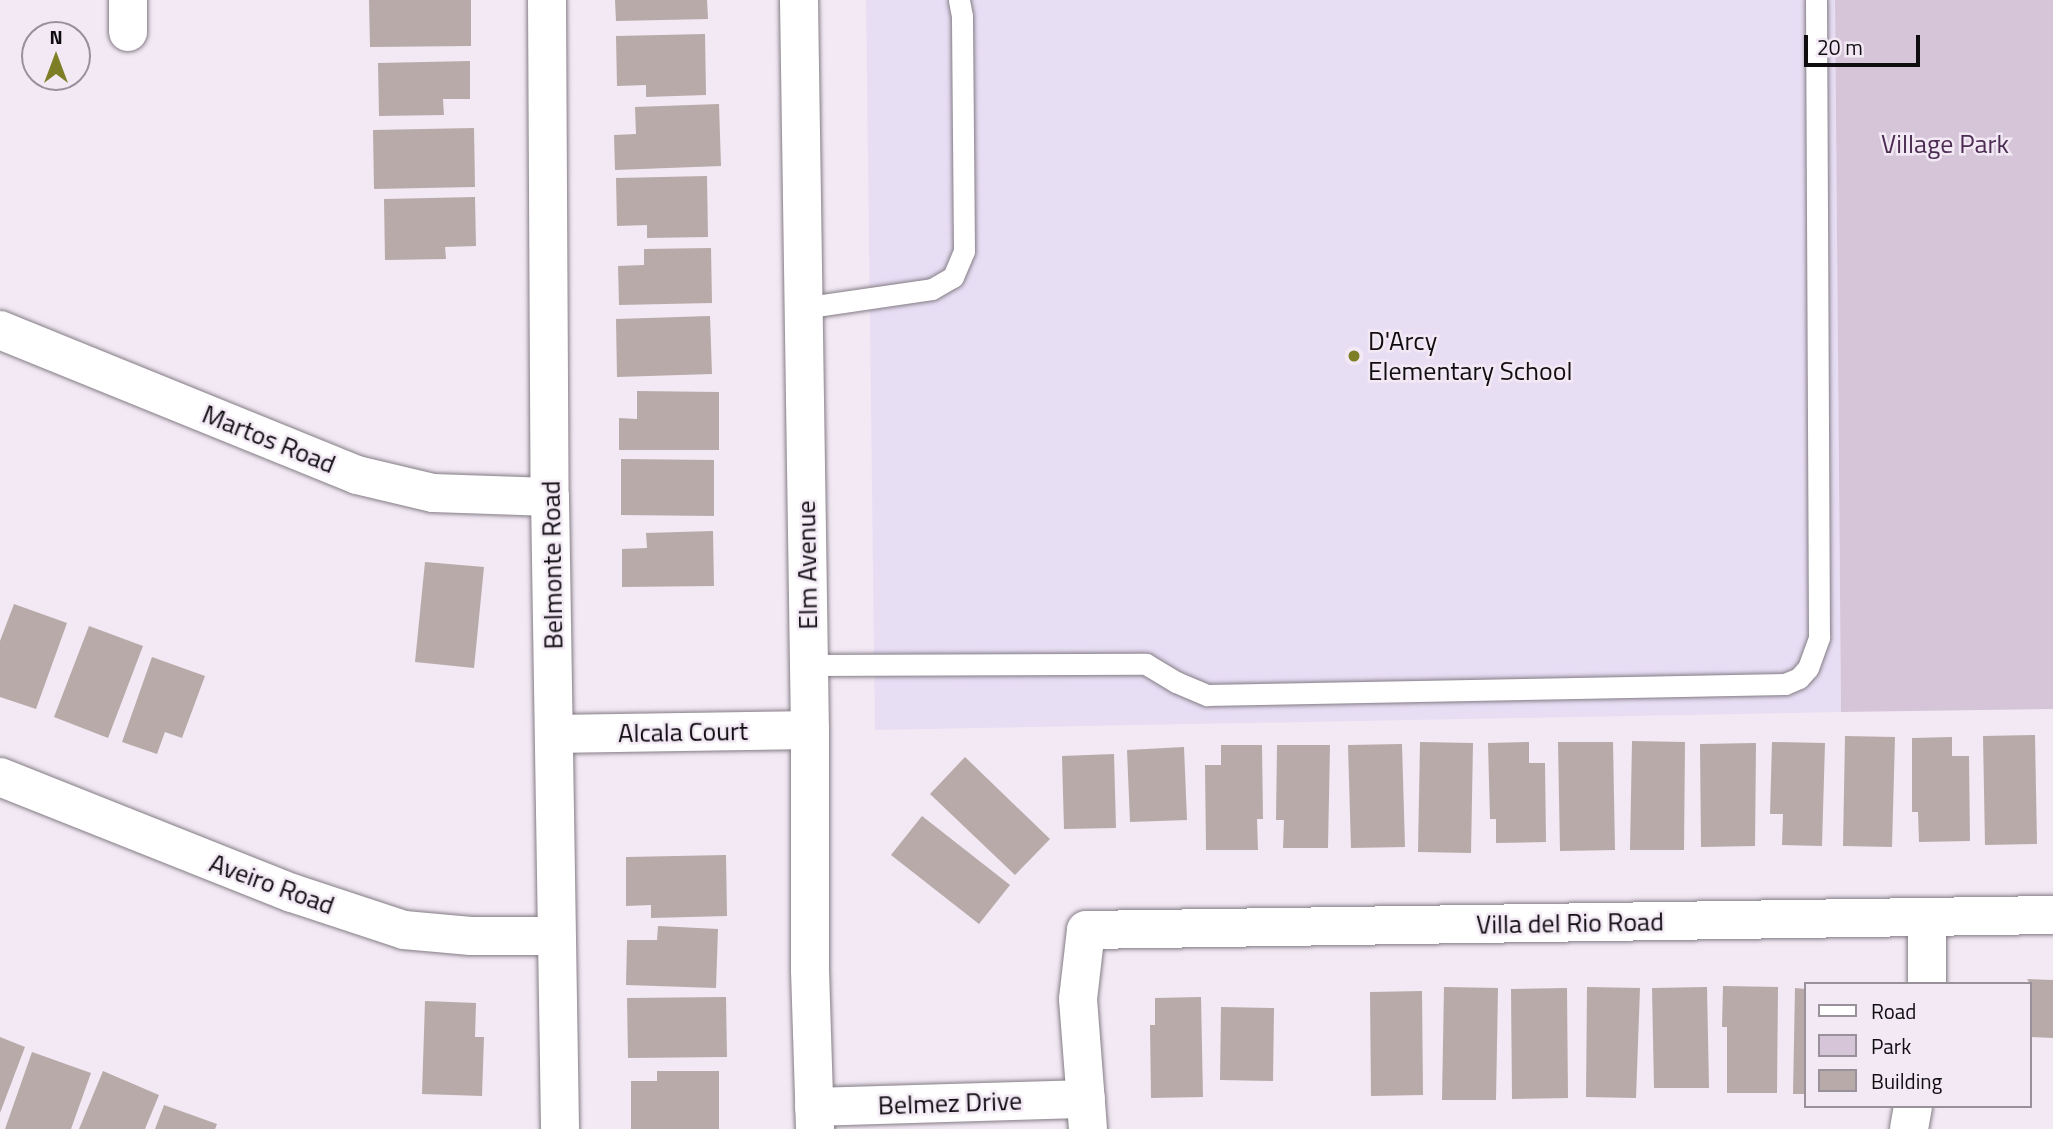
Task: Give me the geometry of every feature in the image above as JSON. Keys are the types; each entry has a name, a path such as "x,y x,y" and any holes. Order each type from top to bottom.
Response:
{"street":[{"name":"Belmonte Road","path":"547,0 550,497 561,1129"},
{"name":"Elm Avenue","path":"799,0 810,730 810,970 815,1118"},
{"name":"Martos Road","path":"0,330 357,475 433,493 550,497"},
{"name":"Alcala Court","path":"555,734 810,730"},
{"name":"Aveiro Road","path":"0,777 292,893 404,930 471,936 556,936"},
{"name":"Villa del Rio Road","path":"1087,1114 1078,999 1086,930 2053,915"},
{"path":"1927,917 1927,982"},
{"path":"1909,1129 1913,1108"},
{"name":"Belmez Drive","path":"815,1118 1087,1114"}],"lane":[{"path":"802,308 932,289 953,277 964,251 962,16 959,0"},
{"path":"808,665 1146,664 1176,682 1207,695 1785,684 1799,678 1808,668 1819,637 1816,0"}],"shaded area":[{"name":"D'Arcy Elementary School","path":"866,0 1835,0 1841,712 875,730"}],"green space":[{"name":"Village Park","path":"1835,0 2053,0 2053,709 1841,712"}],"building":[{"path":"369,0 471,0 471,46 370,47"},
{"path":"615,0 707,0 708,19 616,21"},
{"path":"705,34 706,95 646,97 646,85 617,86 616,36"},
{"path":"470,61 470,99 443,99 444,115 379,116 378,63"},
{"path":"719,104 721,166 615,170 614,135 636,134 635,107"},
{"path":"474,128 475,187 374,189 373,130"},
{"path":"707,176 708,237 647,238 647,225 617,226 616,178"},
{"path":"475,197 476,246 445,247 446,259 385,260 384,199"},
{"path":"711,248 712,303 619,305 618,266 644,265 644,249"},
{"path":"710,316 712,374 617,377 616,319"},
{"path":"637,391 719,392 719,450 619,450 619,418 637,419"},
{"path":"621,459 714,460 714,516 621,515"},
{"path":"713,531 714,586 622,587 622,549 647,548 646,533"},
{"path":"425,562 484,567 474,668 415,662"},
{"path":"14,604 67,623 36,709 0,697 0,641"},
{"path":"89,626 143,646 108,738 54,717"},
{"path":"152,657 205,676 182,738 165,732 157,754 122,742"},
{"path":"2035,735 2037,844 1985,845 1983,736"},
{"path":"1845,736 1895,737 1892,847 1843,846"},
{"path":"1952,737 1952,756 1969,756 1970,841 1919,842 1918,812 1912,812 1912,738"},
{"path":"1632,741 1685,742 1684,850 1630,850"},
{"path":"1420,742 1473,743 1471,853 1418,852"},
{"path":"1529,742 1529,763 1545,763 1546,842 1496,843 1496,819 1490,819 1488,743"},
{"path":"1558,742 1613,742 1615,850 1560,851"},
{"path":"1772,742 1825,743 1822,846 1782,845 1783,814 1770,814"},
{"path":"1756,743 1755,846 1701,847 1700,744"},
{"path":"1402,744 1405,847 1351,848 1348,745"},
{"path":"1221,745 1262,745 1263,819 1257,819 1258,850 1206,850 1205,765 1221,765"},
{"path":"1277,745 1330,745 1328,848 1283,848 1284,820 1276,820"},
{"path":"1184,747 1187,820 1130,822 1127,750"},
{"path":"1114,754 1116,828 1064,829 1062,756"},
{"path":"965,757 1050,839 1015,875 930,794"},
{"path":"922,816 1010,885 979,924 891,855"},
{"path":"726,855 727,916 651,918 651,905 626,906 626,857"},
{"path":"658,926 718,929 716,988 626,985 627,940 657,940"},
{"path":"2027,979 2053,980 2053,1038 2032,1037 2032,982"},
{"path":"1723,986 1778,987 1777,1093 1727,1093 1727,1027 1722,1027"},
{"path":"1444,987 1498,988 1496,1100 1442,1100"},
{"path":"1587,987 1640,988 1636,1098 1586,1097"},
{"path":"1707,987 1709,1088 1654,1088 1652,988"},
{"path":"1567,988 1568,1098 1512,1099 1511,989"},
{"path":"1795,988 1804,989 1804,1094 1793,1094"},
{"path":"1422,991 1423,1095 1371,1096 1370,992"},
{"path":"726,997 727,1057 628,1058 627,998"},
{"path":"1201,997 1203,1097 1151,1098 1150,1025 1155,1025 1155,998"},
{"path":"425,1001 476,1003 475,1037 484,1037 482,1096 422,1094"},
{"path":"1221,1007 1274,1008 1273,1081 1220,1080"},
{"path":"0,1037 25,1047 0,1113"},
{"path":"32,1052 91,1073 71,1129 5,1129"},
{"path":"103,1071 159,1095 145,1129 79,1129"},
{"path":"657,1071 719,1071 719,1129 631,1129 631,1081 657,1081"},
{"path":"164,1105 217,1124 215,1129 155,1129"}],"place":[{"name":"D'Arcy Elementary School","path":"1354,356"}]}
